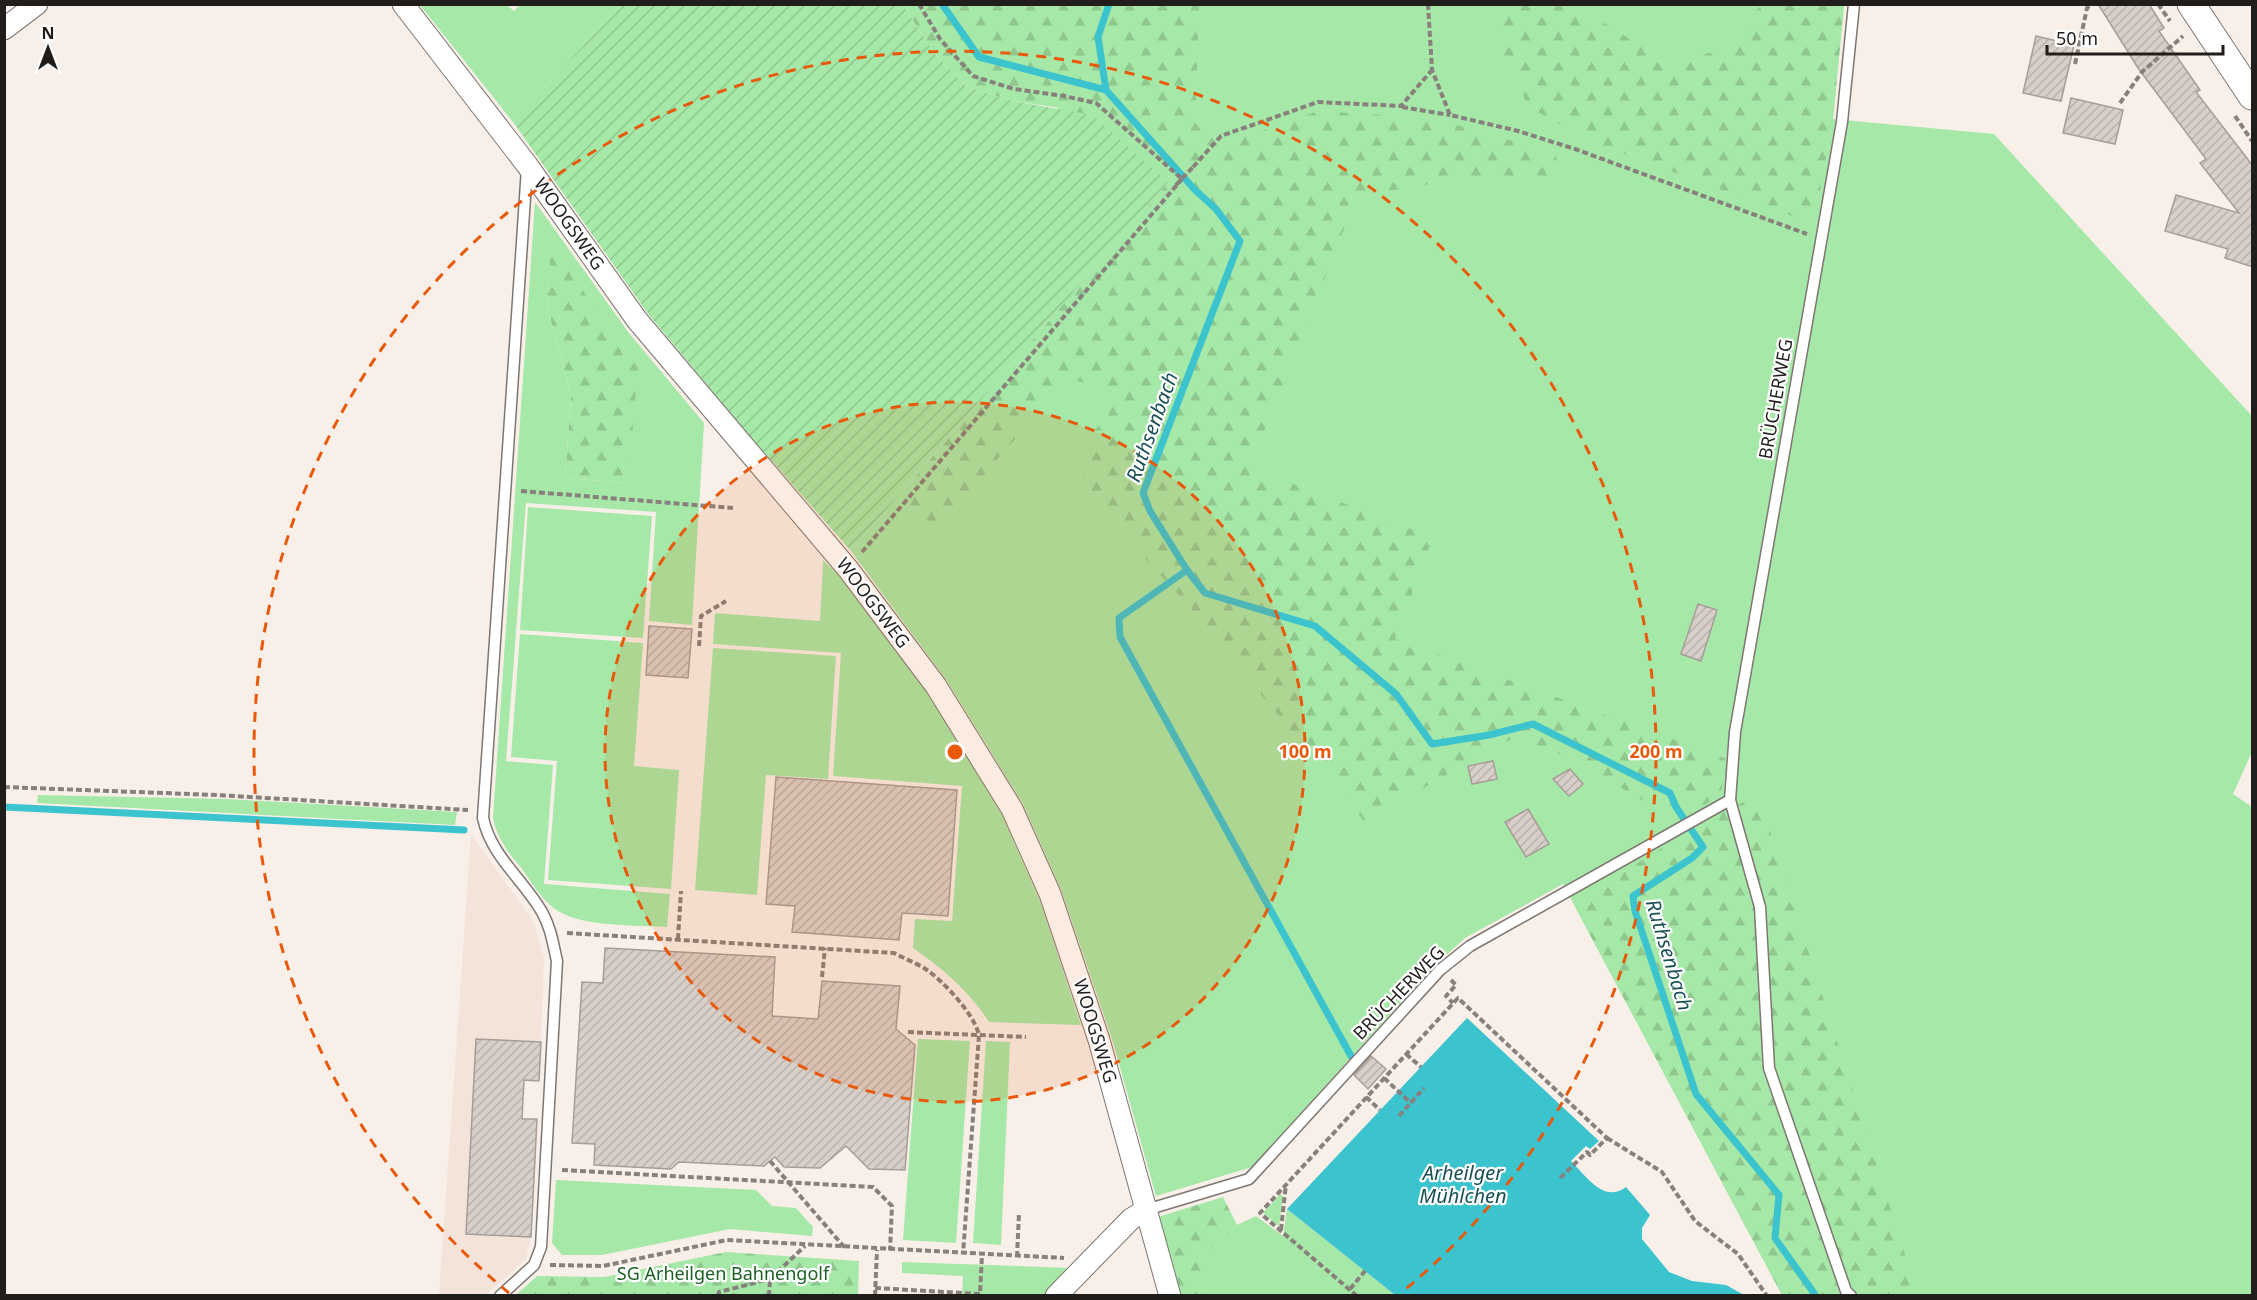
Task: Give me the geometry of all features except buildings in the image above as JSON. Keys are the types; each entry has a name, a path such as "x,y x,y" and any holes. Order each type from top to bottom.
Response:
{"street":[{"path":"4,29 37,4"},
{"name":"WOOGSWEG","path":"403,4 527,165 637,320 848,568 936,686 1012,809 1050,894 1099,1040 1170,1296"},
{"path":"2191,4 2253,96"},
{"path":"1056,1296 1131,1219 1146,1210"}],"lane":[{"name":"BRÜCHERWEG","path":"1849,1293 1769,1068 1760,907 1730,800 1735,732 1842,122 1854,4"},
{"path":"500,1296 534,1265 541,1246 556,961 552,932 542,911 493,847 486,832 483,811 527,165"},
{"name":"BRÜCHERWEG","path":"1146,1210 1249,1179 1440,970 1470,946 1730,800"}],"path":[{"path":"919,4 940,39 973,76 1014,89 1095,103 1182,178"},
{"path":"1428,4 1432,70 1450,115"},
{"path":"2075,64 2087,8 2092,4"},
{"path":"2120,103 2142,72 2181,37"},
{"path":"1401,106 1432,70"},
{"path":"1182,178 1176,185 1221,136 1318,102 1401,106 1518,131 1575,149 1821,239"},
{"path":"848,568 1182,178"},
{"path":"505,490 733,508"},
{"path":"699,646 701,616 726,601"},
{"path":"4,787 216,795 483,811"},
{"path":"678,939 681,891"},
{"path":"552,932 894,953 928,970 966,1008 979,1035 963,1254"},
{"path":"822,976 825,948"},
{"path":"1449,993 1446,996 1453,1003"},
{"path":"1356,1296 1260,1213 1458,998 1607,1138 1662,1172 1695,1221 1738,1254 1767,1296"},
{"path":"908,1032 1026,1037"},
{"path":"1406,1054 1421,1067"},
{"path":"1384,1078 1411,1103"},
{"path":"1400,1116 1424,1088"},
{"path":"1366,1097 1380,1110"},
{"path":"1558,1180 1587,1152 1590,1155 1607,1138"},
{"path":"770,1161 845,1248"},
{"path":"545,1169 873,1186 892,1206 890,1250"},
{"path":"1281,1231 1287,1183"},
{"path":"1017,1257 1019,1213"},
{"path":"534,1265 603,1266 727,1240 877,1250 1092,1259"},
{"path":"718,1296 718,1293 770,1279 806,1246"},
{"path":"875,1296 877,1250"},
{"path":"875,1288 980,1294 982,1255"},
{"path":"1350,1289 1365,1271"},
{"path":"769,1296 770,1279"}],"shaded area":[{"path":"471,835 530,916 544,959 541,1042 476,1039 466,1233 531,1237 526,1259 486,1295 439,1296"}],"green space":[{"path":"420,5 507,5 514,11 520,5 621,5 513,122"},
{"path":"621,5 903,5 934,53 967,87 1013,101 1092,115 1168,182 851,551 743,428 649,315 513,122"},
{"path":"903,5 1844,5 1833,119 1994,134 2252,416 2252,752 2233,794 2252,807 2252,1295 1782,1295 1563,884 1465,938 1432,968 1252,1167 1156,1196 1112,1039 1062,892 1023,804 947,681 851,551 1168,182"},
{"path":"903,5 1199,5 1195,123 1220,145 1318,111 1400,116 1449,123 1500,137 1557,157 1550,178 1448,181 1357,196 1250,468 1433,537 1395,639 1725,758 1721,795 1678,820 1566,757 1515,737 1364,821 1194,612 1083,490 1086,441 1111,410 1108,390 1068,378 930,537 893,503 1168,182 1060,108 1013,101 967,87 934,53"},
{"path":"1505,5 1577,5 1657,57 1692,60 1730,44 1761,5 1844,5 1833,119 1814,224 1586,140 1528,106 1498,43"},
{"path":"535,202 629,333 704,423 692,625 649,621 656,512 526,503 506,761 553,765 544,884 670,894 667,927 596,923 558,911 543,897 508,851 497,833 493,818","holes":["552,246 628,483 565,478 571,395 547,306"]},
{"path":"551,246 638,368 628,483 565,478 571,395 547,306"},
{"path":"528,507 652,516 643,638 520,630"},
{"path":"823,560 838,575 927,691 1002,815 1040,901 1081,1025 989,1022 955,981 913,948 915,919 952,921 962,786 833,776 841,653 713,644 715,613 820,621"},
{"path":"520,634 643,643 634,766 679,770 671,889 548,880 557,761 511,757"},
{"path":"713,648 836,656 828,779 766,775 757,895 695,890"},
{"path":"38,795 227,799 457,812 455,825 37,803"},
{"path":"1759,797 1918,1295 1782,1295 1573,903 1725,809"},
{"path":"918,1039 970,1041 956,1243 903,1240"},
{"path":"986,1041 1010,1042 1001,1245 973,1243"},
{"path":"556,1180 756,1190 772,1206 796,1208 813,1227 812,1236 730,1229 602,1255 562,1255 552,1243"},
{"path":"1280,1194 1283,1196 1279,1226 1263,1213"},
{"path":"1223,1197 1237,1225 1197,1262 1209,1295 1179,1295 1156,1220 1161,1216"},
{"path":"1287,1209 1395,1295 1209,1295 1196,1262 1237,1225 1256,1216 1283,1236"},
{"name":"SG Arheilgen Bahnengolf","path":"726,1252 859,1261 858,1295 516,1295 537,1276 604,1277"},
{"path":"902,1262 1071,1268 1042,1296 962,1295 963,1276 902,1273"}],"water":[{"name":"Arheilger Mühlchen","path":"1467,1018 1599,1141 1590,1149 1586,1146 1571,1161 1589,1180 1603,1190 1618,1191 1626,1187 1650,1215 1642,1228 1642,1239 1669,1272 1692,1281 1726,1285 1744,1295 1395,1295 1287,1209"}],"waterway":[{"path":"942,4 979,57 1106,90"},
{"name":"Ruthsenbach","path":"1109,4 1098,37 1106,90 1195,190 1216,209 1240,241 1143,493 1150,511 1187,570 1205,593 1315,626 1396,694 1432,744 1489,735 1533,724 1670,793 1676,807 1703,847 1692,858 1633,896 1635,911 1696,1094 1779,1195 1775,1238 1816,1296"},
{"path":"1187,570 1119,618 1120,637 1351,1056"},
{"path":"4,807 464,830"}]}
